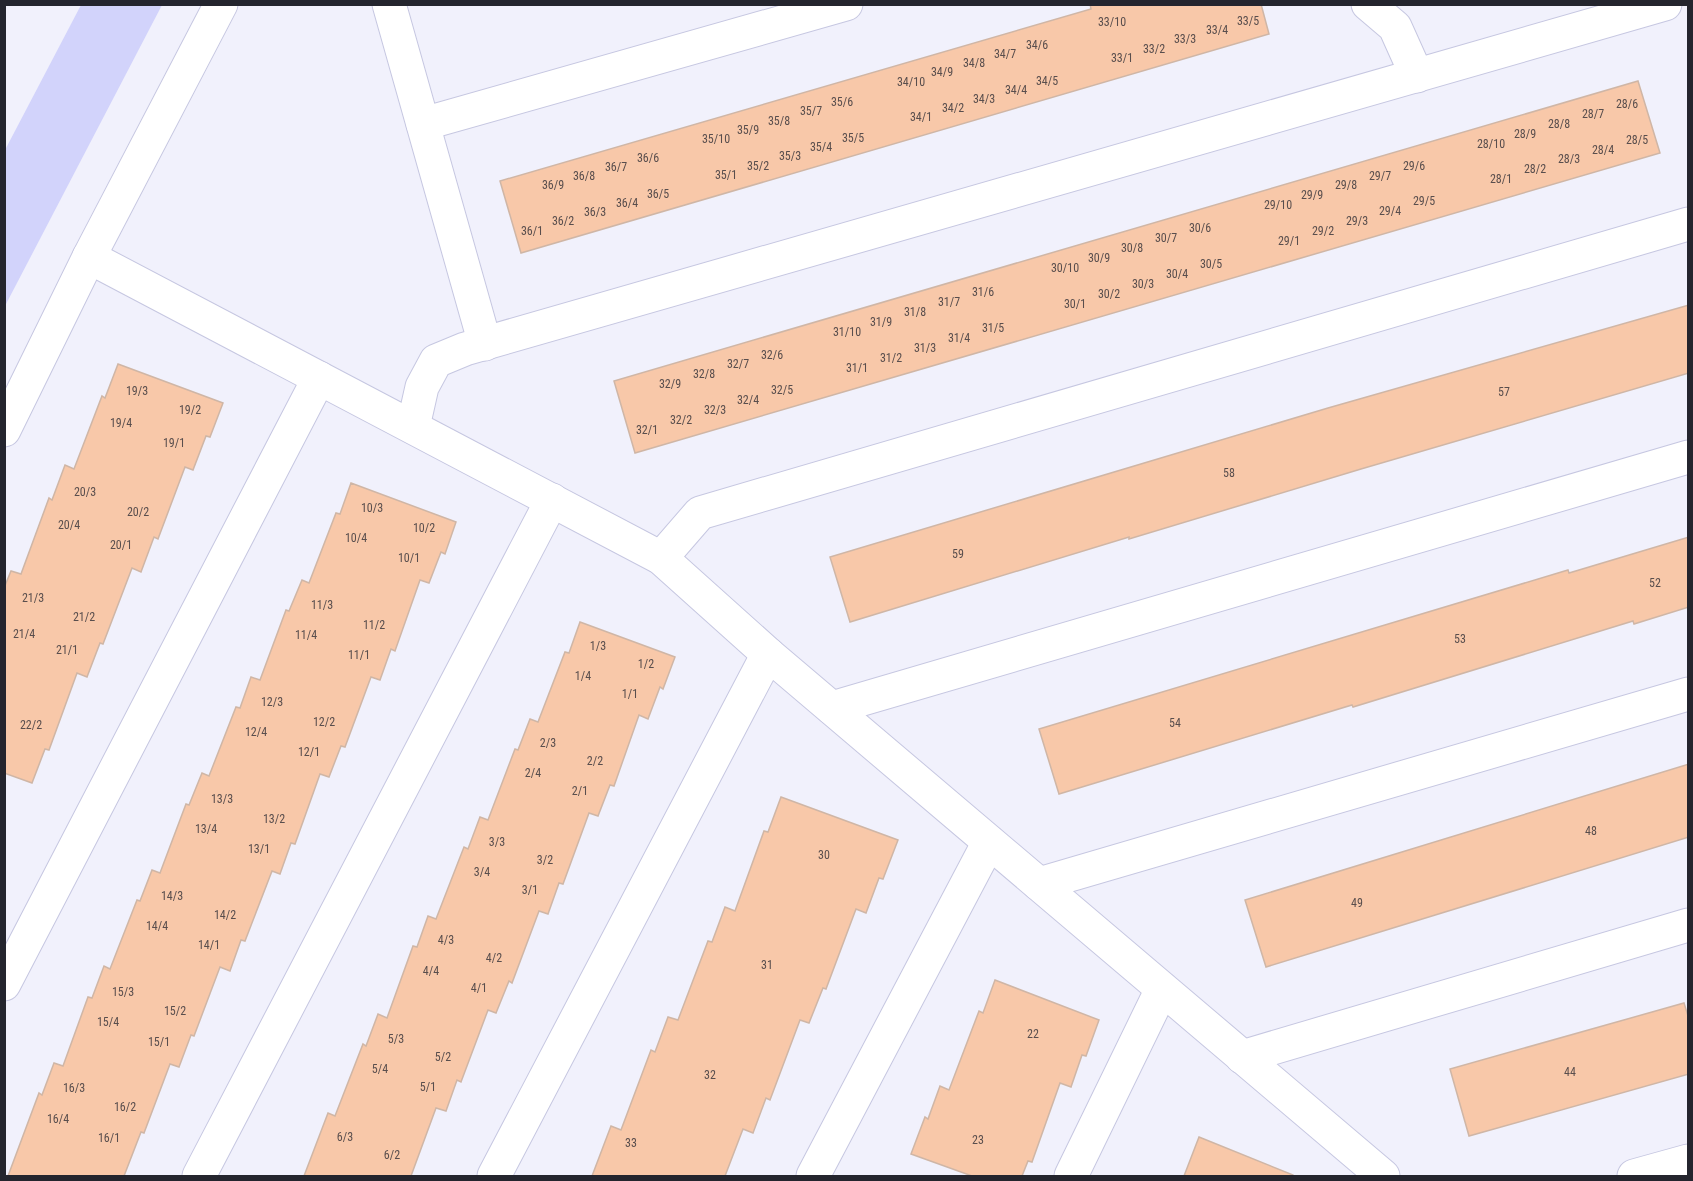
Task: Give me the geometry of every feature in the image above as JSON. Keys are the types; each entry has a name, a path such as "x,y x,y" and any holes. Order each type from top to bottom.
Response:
{"street":[{"path":"4,430 89,257 221,4"},
{"path":"389,4 485,344"},
{"path":"423,124 846,4"},
{"path":"1368,4 1395,27 1417,76"},
{"path":"413,427 422,387 436,361 465,349 1665,4"},
{"path":"1685,4 1689,16"},
{"path":"661,558 700,513 1689,224"},
{"path":"89,257 661,558 768,654 1242,1057 1372,1173"},
{"path":"4,984 319,378"},
{"path":"832,708 1689,458"},
{"path":"199,1176 552,500"},
{"path":"494,1176 768,654"},
{"path":"1039,884 1689,694"},
{"path":"813,1176 989,842"},
{"path":"1242,1057 1689,925"},
{"path":"1071,1176 1162,988"},
{"path":"1634,1176 1689,1161"}],"shaded area":[{"path":"81,5 162,5 5,306 5,150"}],"building":[{"path":"1090,4 1261,4 1269,34 521,253 500,181 1091,9"},
{"path":"1638,81 1660,153 635,453 614,381"},
{"path":"1689,305 1689,373 1129,539 1129,537 850,622 830,557 1328,408"},
{"path":"118,364 223,403 210,437 206,436 193,470 185,467 158,539 154,537 141,572 132,568 103,644 100,643 87,677 77,673 49,750 45,749 32,783 4,773 4,588 11,571 21,574 49,498 52,500 65,465 74,469 102,396 105,398"},
{"path":"351,483 456,522 445,554 441,552 429,583 420,580 395,651 391,649 380,680 371,677 345,747 341,746 329,777 320,774 295,844 291,843 280,874 272,871 245,941 241,940 230,971 220,967 194,1036 191,1035 179,1067 170,1064 144,1133 141,1132 124,1176 8,1176 39,1093 42,1095 54,1063 63,1066 88,997 92,998 104,966 110,969 137,900 140,901 152,870 160,873 186,804 189,805 202,773 209,776 236,707 240,708 251,677 260,680 286,610 289,611 302,580 309,583 336,513 340,514"},
{"path":"1689,537 1689,607 1634,624 1633,621 1059,794 1039,729 1568,570 1569,573"},
{"path":"580,622 675,657 663,689 660,687 648,719 639,715 614,786 610,785 598,816 589,813 563,884 559,883 548,914 539,911 512,983 509,981 496,1013 488,1010 461,1082 457,1080 446,1111 436,1108 411,1176 304,1176 328,1113 335,1116 363,1044 366,1046 378,1014 387,1018 413,946 417,947 428,916 436,919 464,847 468,849 480,817 488,820 515,749 518,750 530,719 538,722 565,652 569,653"},
{"path":"1689,764 1689,837 1266,967 1245,900"},
{"path":"781,797 898,840 883,879 879,878 866,913 856,909 826,989 823,988 809,1023 800,1020 770,1100 766,1098 753,1133 743,1129 725,1176 592,1176 611,1126 621,1130 651,1050 655,1052 668,1017 678,1020 708,941 712,942 725,907 735,911 764,831 768,832"},
{"path":"995,980 1099,1020 1086,1056 1082,1055 1071,1087 1060,1083 1032,1162 1028,1161 1022,1176 972,1176 911,1154 925,1117 928,1119 940,1086 949,1090 979,1011 983,1013"},
{"path":"1684,1003 1689,1019 1689,1074 1469,1136 1450,1069"},
{"path":"1199,1137 1293,1175 1293,1176 1184,1176"}]}
